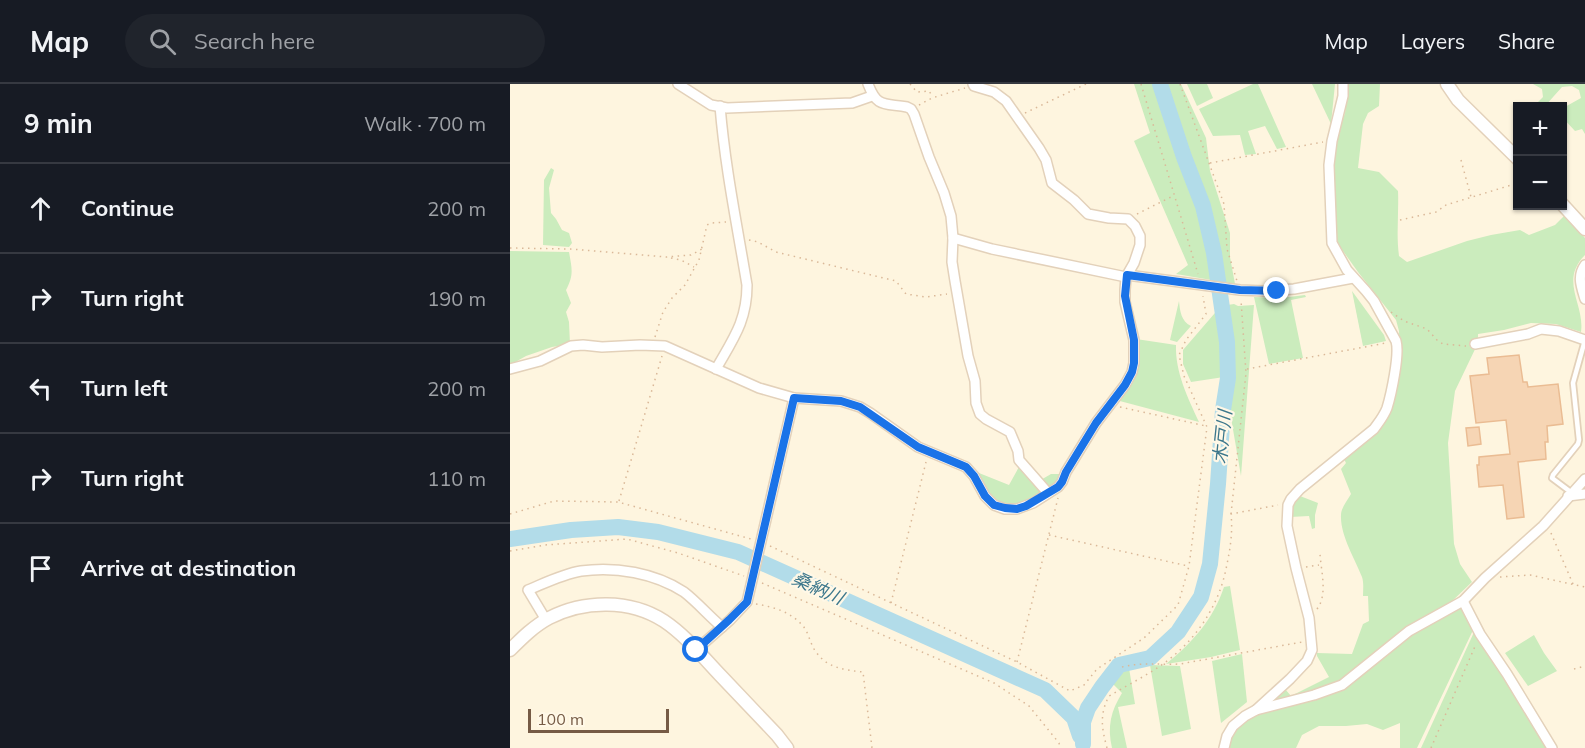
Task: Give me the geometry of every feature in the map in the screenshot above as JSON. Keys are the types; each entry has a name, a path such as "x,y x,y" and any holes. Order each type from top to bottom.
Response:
{"street":[{"path":"678,84 711,105 727,108 852,103 872,96"},
{"path":"868,84 872,96 879,103 911,109 944,193 951,216 952,262 956,292 975,381 976,403 980,414 1010,432 1020,460 1048,493"},
{"path":"1256,710 1307,661 1312,650 1309,618 1287,526 1288,505 1300,489 1366,436 1382,417 1387,406 1397,356 1396,342 1377,307 1340,260 1332,243 1329,165 1332,141 1343,96 1343,84"},
{"path":"1447,84 1458,100 1515,156"},
{"path":"510,369 540,361 571,346 665,346 759,388 794,398 841,401 860,407 928,452 966,467 985,496 997,507 1017,509 1033,503 1062,482 1096,423 1132,372 1133,333 1125,302 1127,276 1140,245 1140,236 1135,225 1128,219 1088,214 1052,183 1046,160 1006,101 988,89 974,85"},
{"path":"716,369 741,323 747,298 747,285 724,148 720,106"},
{"path":"1567,209 1585,229"},
{"path":"953,238 992,249 1127,276 1240,290 1294,290 1353,278"},
{"path":"1585,265 1580,273 1580,280 1585,299"},
{"path":"1475,344 1528,334 1540,328 1559,331 1585,340"},
{"path":"696,650 747,602 794,398"},
{"path":"1224,748 1225,740 1233,726 1245,716 1256,710 1342,685 1409,631 1463,601 1545,523 1585,479"},
{"path":"1570,495 1585,494"},
{"path":"546,620 528,590 580,571 613,569 649,575 684,592 722,627"},
{"path":"1463,601 1480,634 1508,674 1552,748"},
{"path":"510,650 546,620 585,606 609,604 649,614 676,630 787,748"}],"lane":[{"path":"1570,495 1552,478 1552,475 1579,440 1574,383 1585,340"}],"path":[{"path":"910,84 917,92 928,92 934,97"},
{"path":"1017,117 1086,84"},
{"path":"510,514 554,501 618,502 761,542 1017,662 1070,691 1084,685 1096,669 1144,638 1178,605 1189,566 1207,427 1184,376 1179,355 1186,340 1206,314 1201,285 1141,84"},
{"path":"911,109 934,97 974,85"},
{"path":"1209,163 1332,141"},
{"path":"1461,160 1471,197"},
{"path":"1400,220 1436,212 1446,205 1513,184"},
{"path":"1128,219 1174,196"},
{"path":"652,345 663,312 672,298 685,285 695,267 707,225 736,221"},
{"path":"739,239 758,242 776,252 896,281 906,294 926,297 956,292"},
{"path":"510,248 570,249 667,257 681,260 695,267"},
{"path":"667,257 692,255 702,249"},
{"path":"1377,307 1384,308 1404,321 1427,329 1443,344 1473,346 1475,344"},
{"path":"1246,369 1396,342"},
{"path":"618,502 665,346"},
{"path":"1110,404 1207,427"},
{"path":"891,603 928,452"},
{"path":"1017,662 1062,482"},
{"path":"1107,748 1101,718 1108,696 1162,665 1200,627 1216,601 1223,585 1230,548 1233,530 1231,514 1288,505"},
{"path":"1545,523 1573,584"},
{"path":"1049,535 1189,566"},
{"path":"510,551 545,545 627,539 678,553 752,579 994,683 1029,706 1059,743 1060,748"},
{"path":"1309,618 1321,604 1322,599 1320,554"},
{"path":"1296,568 1320,565"},
{"path":"1485,578 1530,575 1585,587"},
{"path":"747,602 775,607 796,619 805,628 816,652 828,663 840,669 862,672 872,748"},
{"path":"1431,748 1480,634"},
{"path":"1122,667 1150,663 1180,664 1312,640"},
{"path":"1574,669 1585,666"}],"green space":[{"path":"1134,84 1181,84 1206,138 1210,171 1230,233 1230,257 1235,284 1176,274 1188,265 1134,141 1150,133"},
{"path":"1187,84 1207,84 1213,98 1197,106"},
{"path":"1253,84 1258,84 1286,147 1277,149 1265,126 1248,131 1256,154 1245,155 1240,135 1213,136 1199,109"},
{"path":"1312,84 1335,84 1331,124"},
{"path":"1348,84 1380,84 1379,106 1368,113 1363,124 1358,168 1379,172 1398,191 1399,256 1407,262 1491,235 1520,230 1529,235 1555,225 1565,215 1585,238 1585,255 1574,274 1573,283 1580,312 1581,332 1556,324 1531,323 1478,334 1478,343 1455,391 1448,443 1454,544 1460,564 1472,582 1448,605 1341,683 1275,701 1273,700 1285,689 1291,696 1329,677 1317,653 1352,654 1363,624 1369,621 1368,596 1363,596 1362,577 1345,539 1341,523 1342,510 1351,494 1341,469 1346,463 1344,459 1374,433 1400,358 1399,331 1396,320 1358,272 1337,240 1331,167 1335,143 1345,113"},
{"path":"1533,84 1585,84 1585,134 1582,129 1575,131 1567,122 1567,106 1581,98 1579,90 1572,86 1562,87 1549,102 1538,102 1543,97 1542,89"},
{"path":"551,168 554,170 549,188 551,213 562,230 569,233 572,243 569,247 543,245 544,180"},
{"path":"510,251 569,252 572,272 566,290 571,303 566,312 570,344 552,347 526,356 510,365"},
{"path":"1352,291 1384,335 1386,341 1363,346"},
{"path":"1305,295 1306,297 1291,300 1303,358 1269,364 1254,297 1281,298"},
{"path":"1179,301 1183,319 1191,326 1177,342 1170,340"},
{"path":"1254,305 1241,476 1224,377 1191,382 1183,364 1183,350 1221,306"},
{"path":"1136,339 1176,345 1180,375 1199,422 1116,400 1127,387"},
{"path":"1020,465 1042,492 1032,501 1019,505 993,502 974,471 1009,485"},
{"path":"1051,474 1062,474 1059,481 1049,489 1039,481"},
{"path":"1300,496 1318,503 1315,528 1312,529 1309,516 1290,517 1292,505"},
{"path":"1230,586 1240,650 1166,664 1201,630 1214,610 1224,587"},
{"path":"1462,605 1474,628 1417,748 1400,748 1400,723 1383,730 1367,724 1319,726 1302,735 1296,748 1227,748 1230,735 1251,716 1335,691 1410,632"},
{"path":"1475,630 1549,748 1421,748"},
{"path":"1534,635 1557,671 1528,686 1505,653"},
{"path":"1242,654 1247,702 1221,723 1212,661"},
{"path":"1150,665 1180,666 1191,729 1162,736"},
{"path":"1129,668 1135,704 1118,707 1127,748 1112,748 1111,719 1122,693 1112,683 1121,670"}],"building":[{"path":"1519,355 1523,382 1527,382 1528,387 1558,384 1563,424 1547,426 1546,459 1518,462 1524,517 1507,519 1503,485 1479,487 1477,465 1479,465 1479,457 1510,454 1506,420 1476,423 1470,376 1489,374 1487,358"},
{"path":"1479,427 1481,444 1468,446 1466,428"}],"waterway":[{"name":"木戸川","path":"1083,744 1083,722 1088,708 1102,687 1119,665 1150,658 1178,632 1201,597 1210,564 1223,410 1228,378 1227,342 1214,253 1203,206 1160,84"},
{"name":"桑納川","path":"510,539 571,530 618,527 658,532 738,552 1045,690 1074,718 1080,736"}],"route":[{"path":"696,650 747,602 794,398 841,401 860,407 918,447 966,467 985,496 997,507 1017,509 1033,503 1058,487 1096,423 1132,372 1134,340 1125,302 1127,275 1240,290 1277,291"}]}
